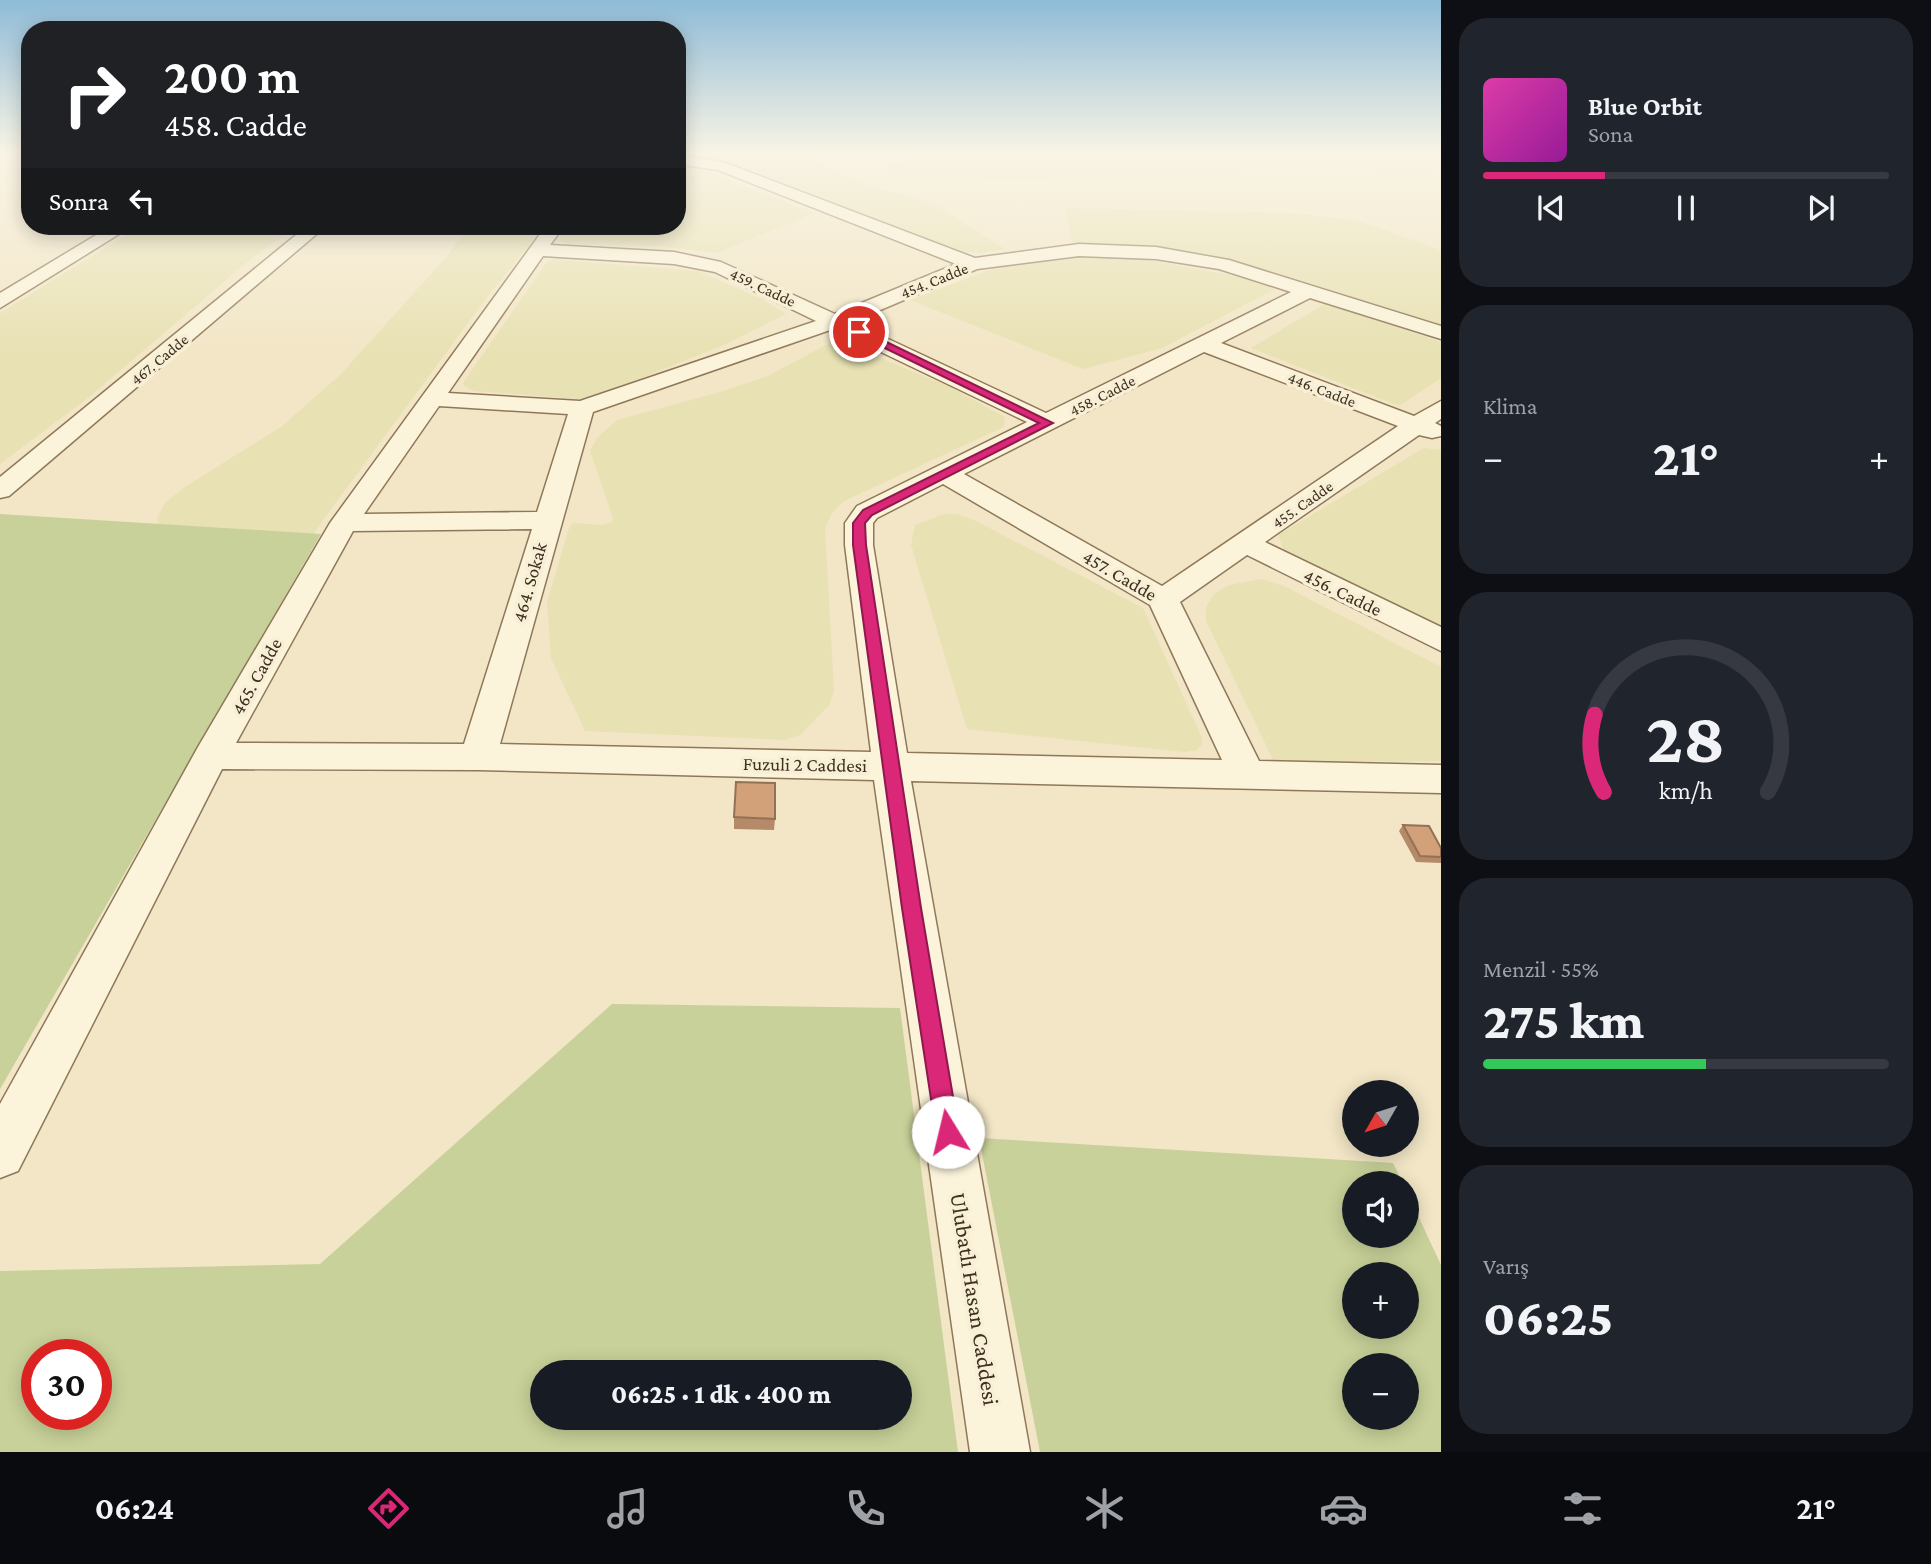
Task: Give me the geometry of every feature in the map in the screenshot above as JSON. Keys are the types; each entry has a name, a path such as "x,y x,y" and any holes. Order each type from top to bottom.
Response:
{"street":[{"path":"857,219 973,264"},
{"path":"0,302 108,235"},
{"name":"467. Cadde","path":"0,490 306,235"},
{"name":"459. Cadde","path":"547,238 702,262 836,321 1048,423"},
{"name":"465. Cadde","path":"0,1153 211,757 344,523 547,238"},
{"name":"454. Cadde","path":"434,398 582,408 836,321 973,264 1041,253 1124,251 1222,264 1441,333"},
{"name":"458. Cadde","path":"859,523 867,512 1311,290"},
{"name":"446. Cadde","path":"1203,344 1429,430"},
{"name":"464. Sokak","path":"478,757 582,408"},
{"name":"455. Cadde","path":"1163,599 1245,543 1429,430 1441,408"},
{"name":"457. Cadde","path":"945,474 1163,599 1247,774"},
{"path":"344,523 547,520"},
{"name":"Ulubatlı Hasan Caddesi","path":"859,523 859,545 913,921 1000,1452"},
{"name":"456. Cadde","path":"1245,543 1441,640"},
{"name":"Fuzuli 2 Caddesi","path":"211,757 478,757 1441,779"}],"shaded area":[{"path":"686,219 800,219 717,253 665,247 566,244 558,241 562,235 686,235"},
{"path":"876,219 957,219 1005,249 982,253 958,251"},
{"path":"1067,219 1359,221 1441,250 1441,325 1322,287 1216,258 1154,247 1073,244"},
{"path":"126,235 283,235 246,263 88,398 0,464 0,313"},
{"path":"461,235 537,235 481,305 321,523 189,722 245,530 159,525 157,518 165,503 186,486 281,427 341,374 450,253"},
{"path":"1077,256 1141,259 1183,266 1251,279 1275,289 1162,348 1083,369 910,300 1003,265"},
{"path":"553,259 698,271 762,299 786,314 726,344 594,397 579,399 474,391 465,387 463,383 547,262"},
{"path":"1326,303 1441,342 1441,378 1399,406 1251,348"},
{"path":"839,338 845,338 873,355 948,386 1005,417 1004,427 844,501 832,513 825,529 834,692 829,705 800,735 785,740 585,731 551,658 547,602 569,528 573,523 603,525 614,521 590,451 597,438 617,420 768,376"},
{"path":"1424,448 1441,450 1441,630 1285,553 1278,535"},
{"path":"944,514 957,514 976,521 1143,608 1202,738 1202,744 1197,750 1184,752 967,729 911,545 915,525"},
{"path":"1262,579 1284,586 1441,667 1441,761 1274,762 1206,621 1206,607 1214,594 1229,585"}],"green space":[{"path":"0,514 321,534 0,1089"},
{"path":"612,1004 900,1008 958,1452 0,1452 0,1271 320,1264"},
{"path":"979,1138 1393,1163 1397,1171 1342,1171 1342,1248 1419,1248 1419,1218 1441,1265 1441,1452 1040,1452"}],"building":[{"path":"736,782 775,783 775,819 734,817"},
{"path":"1403,825 1429,826 1441,848 1441,857 1420,856"}],"route":[{"path":"859,332 1048,423 867,512 859,523 859,545 911,908 948,1132"}]}
